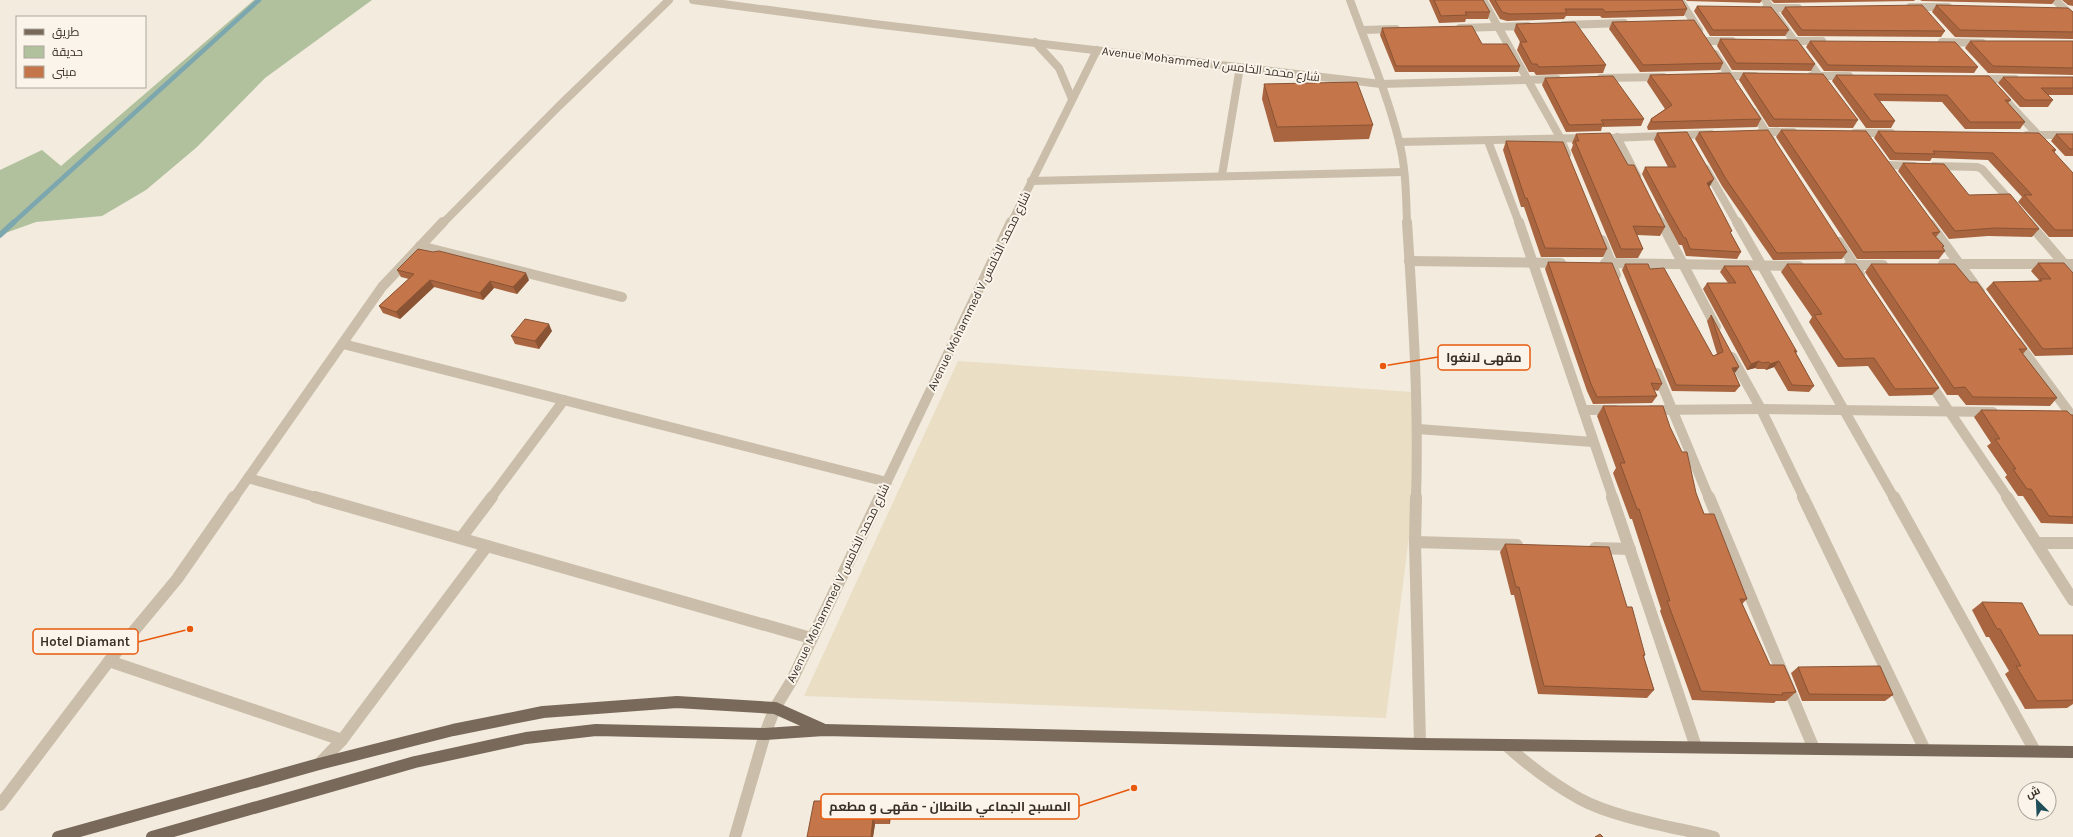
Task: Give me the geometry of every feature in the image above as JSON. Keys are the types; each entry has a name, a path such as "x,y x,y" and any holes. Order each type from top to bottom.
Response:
{"main road":[{"path":"58,837 319,764 453,730 543,712 677,702 775,708 824,730"},
{"path":"152,837 415,762 526,738 596,730 766,734 824,730 1420,744 2073,752"}],"street":[{"path":"0,805 109,661 177,579 382,287 420,246 586,79 669,0"},
{"path":"693,0 1097,50"},
{"path":"1350,0 1362,30 1400,142 1404,172 1415,337 1418,429 1415,542 1420,744"},
{"path":"1483,0 1526,80 1561,139 1570,161"},
{"path":"1765,0 1829,88"},
{"path":"1914,0 1929,17"},
{"path":"2055,0 2069,10 2073,17"},
{"path":"1685,4 1690,21 1706,41 1738,88"},
{"path":"1904,7 1920,6 1958,8"},
{"path":"1755,8 1802,8"},
{"path":"2050,10 2069,10"},
{"path":"1553,26 1631,23"},
{"path":"1450,28 1537,26"},
{"path":"1362,30 1402,29"},
{"path":"1943,32 1962,53"},
{"path":"1706,41 1743,41"},
{"path":"1780,41 1834,42"},
{"path":"1035,42 1059,68 1067,83 1072,99"},
{"path":"1936,42 1990,42"},
{"name":"Avenue Mohammed V شارع محمد الخامس","path":"735,837 775,708 792,680 1031,181 1097,50 1381,84 1566,79"},
{"path":"1222,175 1240,67"},
{"path":"1976,68 2048,146"},
{"path":"1714,76 1767,76"},
{"path":"1804,76 1859,76"},
{"path":"1589,78 1675,77"},
{"path":"1970,78 2026,79"},
{"path":"1750,107 1779,152"},
{"path":"1847,133 1860,130 1900,133"},
{"path":"1860,130 1870,144"},
{"path":"1750,132 1803,132"},
{"path":"1400,142 1597,138 1718,133"},
{"path":"1686,134 1694,148"},
{"path":"2015,135 2073,135"},
{"path":"1617,137 1642,187"},
{"path":"1488,141 1534,263 1696,747"},
{"path":"1701,161 1764,266 2035,751"},
{"path":"1895,177 1884,162 1977,167 1985,171 2022,214 2069,264 2073,274"},
{"path":"1031,181 1222,175 1404,172"},
{"path":"1653,208 1719,334"},
{"path":"1922,214 1986,301"},
{"path":"1832,232 1867,285"},
{"path":"1599,234 1620,285"},
{"path":"420,246 622,297"},
{"path":"1409,261 1572,263"},
{"path":"1596,263 1809,266"},
{"path":"1839,265 1891,264"},
{"path":"1936,264 2069,264"},
{"path":"2009,332 2071,412"},
{"path":"343,344 887,482"},
{"path":"1727,347 1761,409 1925,750"},
{"path":"1654,366 1814,749"},
{"path":"1923,371 2038,542 2073,600"},
{"path":"461,538 564,400"},
{"path":"1643,410 1761,409 2002,412"},
{"path":"1583,410 1628,410"},
{"path":"2054,412 2071,412"},
{"path":"1418,429 1593,442"},
{"path":"248,478 811,638"},
{"path":"1415,542 1527,546"},
{"path":"2038,542 2073,543"},
{"path":"319,764 342,740 487,546"},
{"path":"1582,548 1630,549"},
{"path":"109,661 342,740"},
{"path":"1506,745 1529,766 1554,784 1587,802 1608,811 1714,837"}],"green space":[{"path":"254,0 372,0 265,78 197,147 146,190 102,216 36,222 0,235 0,170 42,150 61,166"}],"shaded area":[{"path":"958,361 1413,392 1415,422 1410,529 1386,718 804,696"}],"building":[{"path":"1434,0 1483,0 1490,12 1465,12 1467,15 1441,16"},
{"path":"1495,0 1682,0 1687,9 1605,12 1603,9 1565,9 1567,13 1510,14 1502,12"},
{"path":"1922,5 1945,31 1802,30 1785,7"},
{"path":"1936,5 2068,8 2073,12 2073,32 1960,30"},
{"path":"1697,6 1771,7 1789,30 1713,30"},
{"path":"1694,20 1723,63 1643,65 1612,22"},
{"path":"1575,22 1606,65 1539,67 1537,64 1532,64 1520,42 1527,42 1516,24"},
{"path":"1472,26 1482,44 1507,44 1520,66 1396,66 1382,28"},
{"path":"1720,39 1797,40 1815,64 1736,63"},
{"path":"1810,41 1955,42 1978,67 1828,65"},
{"path":"1970,41 2073,41 2073,68 1993,66"},
{"path":"1730,73 1761,119 1652,122 1651,119 1672,105 1650,75"},
{"path":"1743,73 1823,74 1858,120 1774,119"},
{"path":"1836,75 1989,76 2011,100 2005,100 2025,122 1970,122 1947,95 1874,94 1895,121 1871,121"},
{"path":"1613,76 1644,119 1601,120 1604,124 1569,125 1545,78"},
{"path":"2003,77 2073,77 2073,88 2041,88 2053,100 2025,100"},
{"path":"1357,82 1373,125 1277,127 1264,84"},
{"path":"1768,130 1847,252 1777,253 1726,179 1699,132"},
{"path":"1781,130 1866,131 1940,232 1932,233 1944,246 1942,247 1945,251 1863,252"},
{"path":"1878,131 2039,133 2056,150 2052,150 2073,173 2073,230 2055,230 2024,195 2032,195 1993,153 1933,151 1935,154 1895,153"},
{"path":"1687,132 1714,179 1707,183 1732,231 1730,232 1741,252 1690,249 1686,238 1684,238 1645,167 1676,167 1657,133"},
{"path":"1610,133 1628,165 1634,165 1665,227 1633,226 1643,249 1621,249 1575,141 1579,141 1576,134"},
{"path":"2056,134 2073,134 2073,149 2070,149"},
{"path":"1506,141 1563,142 1607,249 1545,248 1527,198 1525,198"},
{"path":"1903,163 1944,164 1969,195 2010,194 2039,229 1995,228 1955,231"},
{"path":"418,249 433,252 439,251 526,273 513,287 490,281 480,293 430,280 396,312 379,306 414,274 397,270"},
{"path":"1548,262 1612,263 1662,384 1651,383 1657,396 1597,397 1591,384"},
{"path":"2038,263 2064,263 2073,273 2073,348 2043,349 1993,282 2042,281 2040,279 2051,279"},
{"path":"1625,264 1648,264 1650,269 1664,268 1713,356 1723,352 1711,315 1739,367 1732,368 1740,386 1676,385"},
{"path":"1787,264 1856,264 1939,388 1895,389 1874,358 1844,359 1814,315 1822,314"},
{"path":"1871,264 1955,264 1970,282 1977,282 2027,349 2019,349 2057,398 1973,397 1965,387 1954,388"},
{"path":"1724,266 1748,266 1797,352 1794,350 1814,386 1792,385 1779,361 1770,364 1769,362 1762,363 1759,361 1751,364 1707,283 1736,283"},
{"path":"525,319 549,324 535,341 511,336"},
{"path":"1603,406 1663,406 1670,427 1682,452 1687,452 1696,493 1704,514 1714,514 1747,599 1740,599 1770,665 1784,665 1796,692 1782,693 1783,695 1701,691 1667,601 1670,601 1639,509 1637,509 1620,463 1625,463"},
{"path":"1981,410 2067,411 2073,415 2073,517 2049,516 2031,489 2027,489 2013,469 2016,469 1995,439 2000,439"},
{"path":"1505,544 1609,547 1627,607 1632,607 1645,655 1643,655 1654,690 1544,686 1519,587 1516,587"},
{"path":"1982,602 2022,603 2039,635 2073,635 2073,700 2037,701 2016,666 2021,666 2000,629 1997,629"},
{"path":"1880,666 1893,695 1809,694 1798,667"},
{"path":"814,801 890,801 888,818 873,818 871,837 807,837"},
{"path":"1600,834 1603,837 1595,837"}],"waterway":[{"path":"13,223 259,0"},
{"path":"0,235 14,222"}],"place":[{"name":"مقهى لانغوا","path":"1383,366"},
{"name":"Hotel Diamant","path":"190,629"},
{"name":"المسبح الجماعي طانطان - مقهى و مطعم","path":"1134,788"}]}
